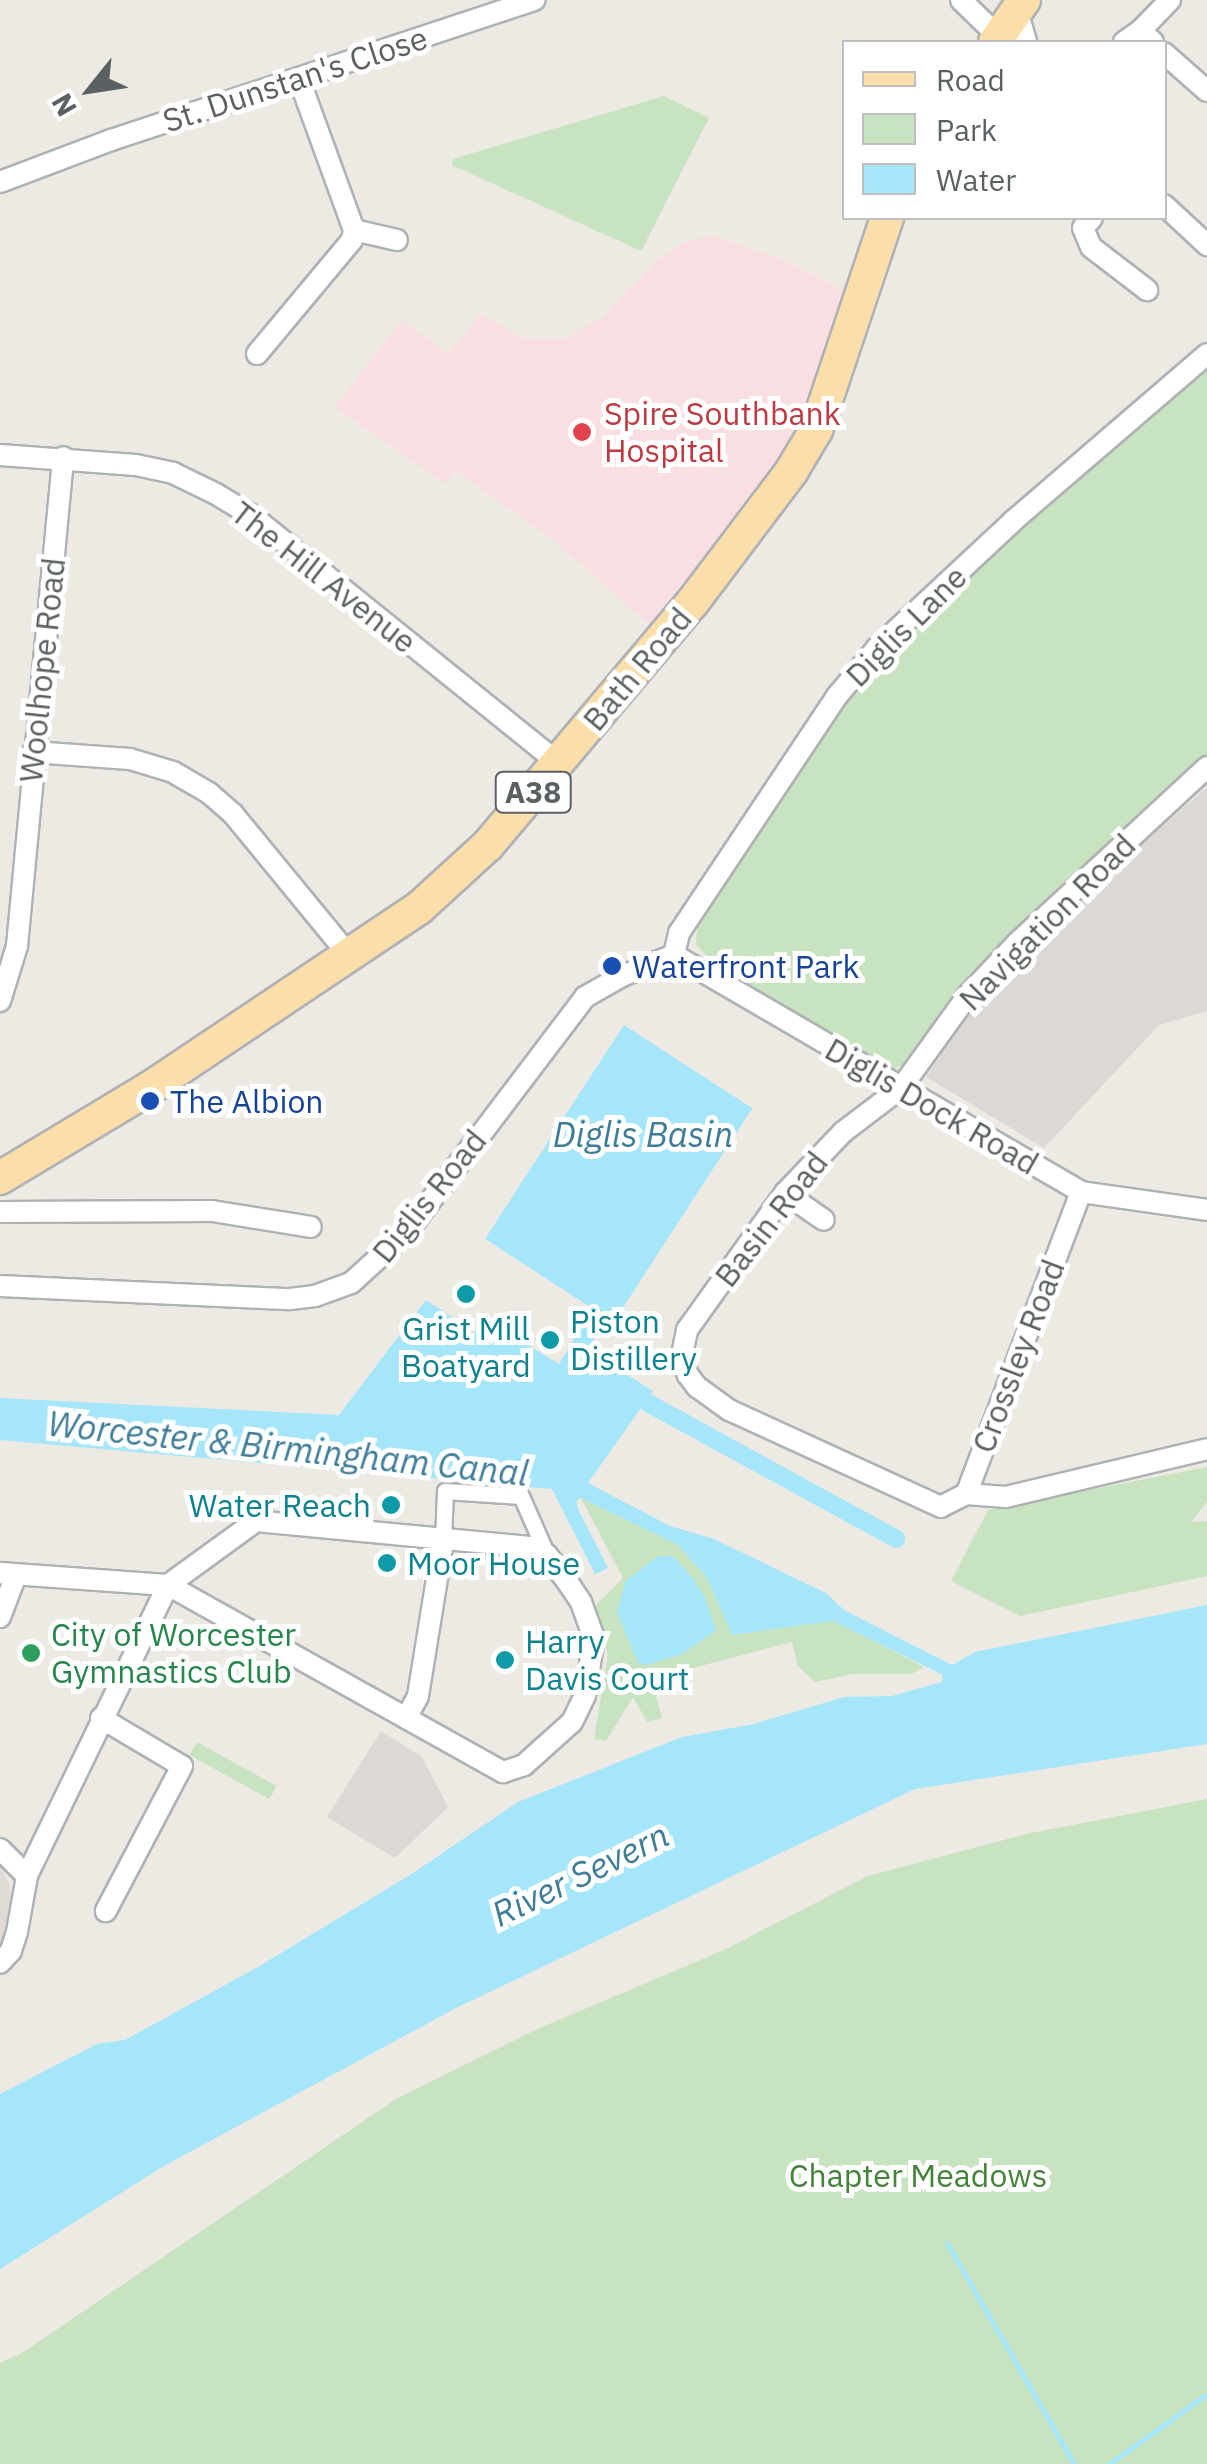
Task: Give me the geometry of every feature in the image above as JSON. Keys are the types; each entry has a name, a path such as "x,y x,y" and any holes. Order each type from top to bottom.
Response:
{"main road":[{"name":"Bath Road","path":"0,1178 152,1086 419,908 488,845 748,532 816,430 886,220"}],"street":[{"name":"St. Dunstan's Close","path":"0,182 110,140 534,0"},
{"path":"961,0 1011,29"},
{"path":"1139,39 1170,0"},
{"path":"1167,55 1207,91"},
{"path":"257,354 352,240 354,230 299,79"},
{"path":"1167,208 1207,244"},
{"path":"1090,220 1083,228 1091,247 1147,290"},
{"path":"354,230 397,240"},
{"name":"Diglis Lane","path":"674,955 679,933 838,695 878,648 1013,521 1207,354"},
{"name":"The Hill Avenue","path":"0,456 63,457 173,473 216,494 250,516 558,763"},
{"name":"Woolhope Road","path":"0,1001 17,946 63,457"},
{"path":"33,752 130,759 173,772 209,792 233,814 349,955"},
{"name":"Navigation Road","path":"901,1088 968,996 1018,943 1207,768"},
{"name":"Diglis Dock Road","path":"674,955 1082,1192 1207,1210"},
{"name":"Diglis Road","path":"0,1286 290,1299 315,1296 351,1283 406,1233 585,997 622,976 674,955"},
{"name":"Basin Road","path":"901,1088 843,1132 785,1193 686,1330 681,1359 697,1387 728,1410 941,1507"},
{"name":"Crossley Road","path":"941,1507 966,1494 1082,1192"},
{"path":"785,1193 824,1220"},
{"path":"0,1212 212,1210 311,1227"},
{"path":"966,1494 1006,1497 1207,1450"},
{"path":"0,1617 8,1574 168,1585 406,1718 503,1772 524,1765 550,1745 584,1700 594,1638 581,1602 548,1555 521,1496 445,1492 443,1540 418,1696 406,1718"},
{"path":"0,1963 11,1951 17,1932 27,1876 100,1718 168,1585 256,1521 530,1547 548,1555"},
{"path":"100,1718 186,1760 106,1910"},
{"path":"0,1849 27,1876"}],"shaded area":[{"name":"Spire Southbank Hospital","path":"711,235 779,258 843,290 808,396 780,458 650,625 552,539 456,471 445,484 335,407 402,320 448,354 481,314 522,338 564,339 602,318 656,262 682,243"},
{"path":"1207,787 1207,1011 1159,1025 1044,1148 926,1077 978,1000 1114,869"},
{"path":"381,1731 422,1757 448,1807 395,1858 327,1817"},
{"path":"0,1865 9,1883 13,1915 0,1953"}],"green space":[{"path":"664,96 709,118 641,251 452,165 453,159"},
{"path":"1207,367 1207,754 1027,922 908,1063 891,1069 872,1062 715,965 696,944 698,921 844,703 890,651 1018,531"},
{"path":"1207,1467 1207,1502 1191,1522 1207,1521 1207,1576 1020,1616 951,1581 988,1510"},
{"path":"581,1498 678,1545 707,1578 733,1635 833,1620 924,1667 911,1674 852,1674 815,1682 798,1666 792,1642 651,1679 662,1718 647,1722 633,1697 606,1741 594,1739 608,1654 592,1609 623,1578"},
{"path":"197,1742 277,1786 269,1799 190,1755"},
{"name":"Chapter Meadows","path":"1207,1799 1207,2464 0,2464 0,2363 22,2353 396,2099 535,2030 724,1950 868,1876 1026,1834"}],"water":[{"name":"Diglis Basin","path":"624,1025 752,1108 613,1322 485,1239"},
{"path":"426,1300 479,1335 488,1321 559,1364 573,1341 653,1391 588,1483 670,1526 714,1539 826,1593 844,1610 952,1665 975,1652 1207,1605 1207,1744 915,1789 458,2007 164,2166 0,2269 0,2094 97,2044 125,2040 258,1967 410,1875 518,1802 682,1737 754,1724 844,1697 892,1696 942,1682 943,1675 833,1621 732,1635 707,1578 678,1545 581,1498 576,1501 579,1511 608,1568 595,1574 552,1489 0,1440 0,1398 339,1415"},
{"path":"658,1556 673,1556 691,1576 704,1595 716,1631 682,1654 647,1665 638,1663 617,1612 626,1581"}],"waterway":[{"path":"579,1348 596,1315"},
{"path":"648,1403 896,1539"},
{"path":"947,2243 1074,2464"},
{"path":"1109,2464 1207,2394"}],"place":[{"name":"Spire Southbank Hospital","path":"582,432"},
{"name":"Waterfront Park","path":"612,966"},
{"name":"The Albion","path":"150,1101"},
{"name":"Grist Mill Boatyard","path":"466,1294"},
{"name":"Piston Distillery","path":"550,1340"},
{"name":"Water Reach","path":"391,1505"},
{"name":"Moor House","path":"387,1563"},
{"name":"City of Worcester Gymnastics Club","path":"31,1653"},
{"name":"Harry Davis Court","path":"505,1660"}],"water label":[{"name":"Worcester & Birmingham Canal","path":"288,1448"},
{"name":"River Severn","path":"580,1874"}]}
